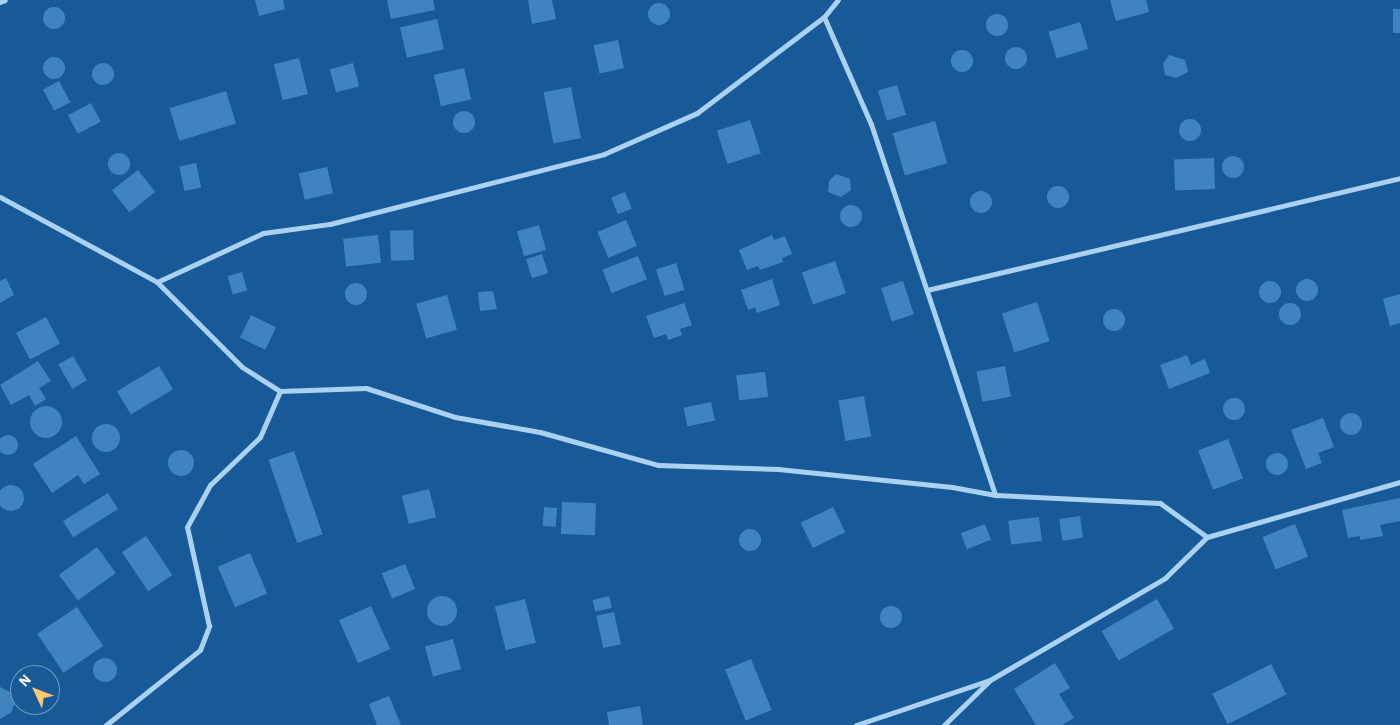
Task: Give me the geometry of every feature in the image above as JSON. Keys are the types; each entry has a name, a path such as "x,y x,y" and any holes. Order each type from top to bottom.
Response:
{"street":[{"path":"0,2 5,0"},
{"path":"157,282 263,232 330,224 604,154 697,113 824,17 838,0"},
{"path":"824,17 871,124 995,495"},
{"path":"927,290 1400,178"},
{"path":"0,197 157,282 242,367 280,391 366,388 455,417 540,432 658,465 778,469 952,487 995,495 1160,503 1207,536"},
{"path":"106,725 200,650 208,626 187,527 210,485 260,437 280,391"},
{"path":"856,725 990,680 1166,578 1207,536 1400,482"},
{"path":"944,725 990,680"}],"building":[{"path":"255,0 283,0 285,9 259,16"},
{"path":"387,0 433,0 435,10 391,19"},
{"path":"528,0 552,0 556,19 532,24"},
{"path":"1110,0 1146,0 1149,12 1116,21"},
{"path":"659,3 669,10 670,14 663,24 659,25 649,18 648,14 655,4"},
{"path":"54,7 62,10 65,18 62,26 54,29 46,26 43,18 46,10"},
{"path":"1393,9 1400,9 1400,33 1393,33"},
{"path":"997,14 1007,21 1008,25 1001,35 997,36 987,29 986,25 993,15"},
{"path":"437,19 444,49 407,58 400,28"},
{"path":"1080,22 1088,49 1057,58 1048,32"},
{"path":"618,40 624,68 600,74 594,45"},
{"path":"1016,47 1024,50 1027,58 1024,66 1016,69 1008,66 1005,58 1008,50"},
{"path":"962,50 970,53 973,61 970,69 962,72 954,69 951,61 954,53"},
{"path":"1169,55 1185,60 1188,72 1176,78 1165,75 1163,64"},
{"path":"54,57 62,60 65,68 62,76 54,79 46,76 43,68 46,60"},
{"path":"299,58 308,94 283,100 274,64"},
{"path":"103,63 111,66 114,74 111,82 103,85 95,82 92,74 95,66"},
{"path":"353,63 359,86 336,92 330,69"},
{"path":"464,68 471,99 441,106 434,75"},
{"path":"59,81 70,102 54,111 43,89"},
{"path":"897,85 906,115 887,120 878,91"},
{"path":"571,87 581,138 553,143 544,92"},
{"path":"226,91 236,124 180,141 170,108"},
{"path":"91,103 101,122 78,134 68,115"},
{"path":"464,111 472,114 475,122 472,130 464,133 456,130 453,122 456,114"},
{"path":"1190,119 1198,122 1201,130 1198,138 1190,141 1182,138 1179,130 1182,122"},
{"path":"750,120 761,153 728,164 717,131"},
{"path":"935,121 947,163 905,175 893,133"},
{"path":"119,153 127,156 130,164 127,172 119,175 111,172 108,164 111,156"},
{"path":"1233,156 1241,159 1244,167 1241,175 1233,178 1225,175 1222,167 1225,159"},
{"path":"1214,158 1215,189 1175,190 1174,159"},
{"path":"196,163 201,187 185,191 179,167"},
{"path":"327,167 333,193 305,200 299,174"},
{"path":"138,170 155,192 129,212 112,190"},
{"path":"836,174 850,179 851,190 841,197 828,192 829,181"},
{"path":"1058,186 1066,189 1069,197 1066,205 1058,208 1050,205 1047,197 1050,189"},
{"path":"981,191 991,198 992,202 985,212 981,213 971,206 970,202 977,192"},
{"path":"625,192 632,209 618,214 611,198"},
{"path":"851,205 859,208 862,216 859,224 851,227 843,224 840,216 843,208"},
{"path":"626,220 637,246 608,258 597,232"},
{"path":"539,225 546,250 524,256 517,231"},
{"path":"413,230 414,260 391,261 390,231"},
{"path":"378,235 381,263 346,267 343,239"},
{"path":"772,235 774,240 785,236 792,254 782,258 783,262 760,270 758,266 747,270 739,250"},
{"path":"542,254 548,273 532,278 526,259"},
{"path":"638,256 647,279 611,293 603,270"},
{"path":"835,261 846,293 813,305 802,272"},
{"path":"676,263 685,290 665,296 656,269"},
{"path":"242,272 247,290 233,294 228,276"},
{"path":"6,278 14,295 0,303 0,281"},
{"path":"772,279 780,305 757,313 755,307 748,310 741,290"},
{"path":"1307,279 1315,282 1318,290 1315,298 1307,301 1299,298 1296,290 1299,282"},
{"path":"903,281 914,314 892,321 881,288"},
{"path":"1270,281 1278,284 1281,292 1278,300 1270,303 1262,300 1259,292 1262,284"},
{"path":"356,283 366,290 367,294 360,304 356,305 346,298 345,294 352,284"},
{"path":"493,291 497,309 480,311 478,292"},
{"path":"1400,294 1400,323 1390,326 1383,299"},
{"path":"447,295 457,330 426,338 416,304"},
{"path":"1037,302 1050,341 1014,352 1002,313"},
{"path":"684,303 692,325 680,329 682,335 668,340 666,334 654,338 646,316"},
{"path":"1290,303 1300,310 1301,314 1294,324 1290,325 1280,318 1279,314 1286,304"},
{"path":"1114,309 1122,312 1125,320 1122,328 1114,331 1106,328 1103,320 1106,312"},
{"path":"251,315 276,327 265,350 240,337"},
{"path":"46,317 60,343 30,359 16,333"},
{"path":"1187,355 1191,365 1205,359 1210,373 1169,389 1160,365"},
{"path":"73,356 87,380 72,389 58,364"},
{"path":"38,361 51,381 39,388 46,399 35,406 29,395 11,405 0,385"},
{"path":"159,366 173,389 131,414 117,391"},
{"path":"1005,366 1011,396 982,402 977,372"},
{"path":"765,372 768,397 739,400 736,376"},
{"path":"864,396 871,436 846,441 838,401"},
{"path":"1234,398 1242,401 1245,409 1242,417 1234,420 1226,417 1223,409 1226,401"},
{"path":"711,402 715,421 688,426 684,408"},
{"path":"46,406 52,407 57,411 61,416 61,428 57,433 52,437 46,438 40,437 35,433 31,428 30,422 31,416 35,411 40,407"},
{"path":"1351,413 1359,416 1362,424 1359,432 1351,435 1343,432 1340,424 1343,416"},
{"path":"1323,418 1334,447 1318,453 1322,463 1306,469 1291,430"},
{"path":"106,424 116,428 120,438 116,448 106,452 96,448 92,438 96,428"},
{"path":"8,435 15,438 18,445 15,452 8,455 1,452 -2,445 1,438"},
{"path":"76,436 100,474 84,484 78,475 52,493 33,464"},
{"path":"1228,439 1243,478 1213,490 1198,450"},
{"path":"181,450 190,454 194,463 190,472 181,476 172,472 168,463 172,454"},
{"path":"294,451 323,534 297,543 268,460"},
{"path":"1277,453 1285,456 1288,464 1285,472 1277,475 1269,472 1266,464 1269,456"},
{"path":"11,485 20,489 24,498 20,507 11,511 2,507 -2,498 2,489"},
{"path":"429,489 436,517 409,524 402,496"},
{"path":"108,493 118,509 73,537 63,521"},
{"path":"1400,498 1400,521 1380,525 1383,536 1360,540 1360,536 1348,538 1342,510"},
{"path":"562,502 596,503 595,535 561,534"},
{"path":"544,507 557,508 556,527 543,526"},
{"path":"833,507 845,532 813,548 801,523"},
{"path":"1080,516 1083,538 1062,541 1059,519"},
{"path":"1039,517 1042,541 1011,545 1008,521"},
{"path":"985,524 991,540 967,549 961,533"},
{"path":"1295,524 1308,556 1276,570 1263,537"},
{"path":"750,529 758,532 761,540 758,548 750,551 742,548 739,540 742,532"},
{"path":"146,536 172,575 148,591 122,552"},
{"path":"97,547 116,573 78,601 59,575"},
{"path":"250,553 267,594 235,607 218,567"},
{"path":"405,564 415,589 392,598 382,573"},
{"path":"442,596 453,600 457,611 453,622 442,626 431,622 427,611 431,600"},
{"path":"609,596 612,608 595,612 593,600"},
{"path":"525,599 536,643 506,650 495,606"},
{"path":"1157,599 1174,628 1119,660 1102,631"},
{"path":"371,606 390,649 358,663 339,620"},
{"path":"891,606 899,609 902,617 899,625 891,628 883,625 880,617 883,609"},
{"path":"77,607 103,646 63,673 37,634"},
{"path":"614,612 621,644 603,648 596,616"},
{"path":"453,639 461,669 433,676 425,647"},
{"path":"105,658 114,661 117,670 114,679 105,682 96,679 93,670 96,661"},
{"path":"751,659 772,710 746,720 725,669"},
{"path":"1055,663 1070,688 1059,694 1074,718 1062,725 1036,725 1014,689"},
{"path":"1271,664 1286,694 1228,724 1212,694"},
{"path":"0,687 10,692 10,714 0,719"},
{"path":"389,696 401,725 377,725 369,704"},
{"path":"640,706 643,725 609,725 607,712"}]}
